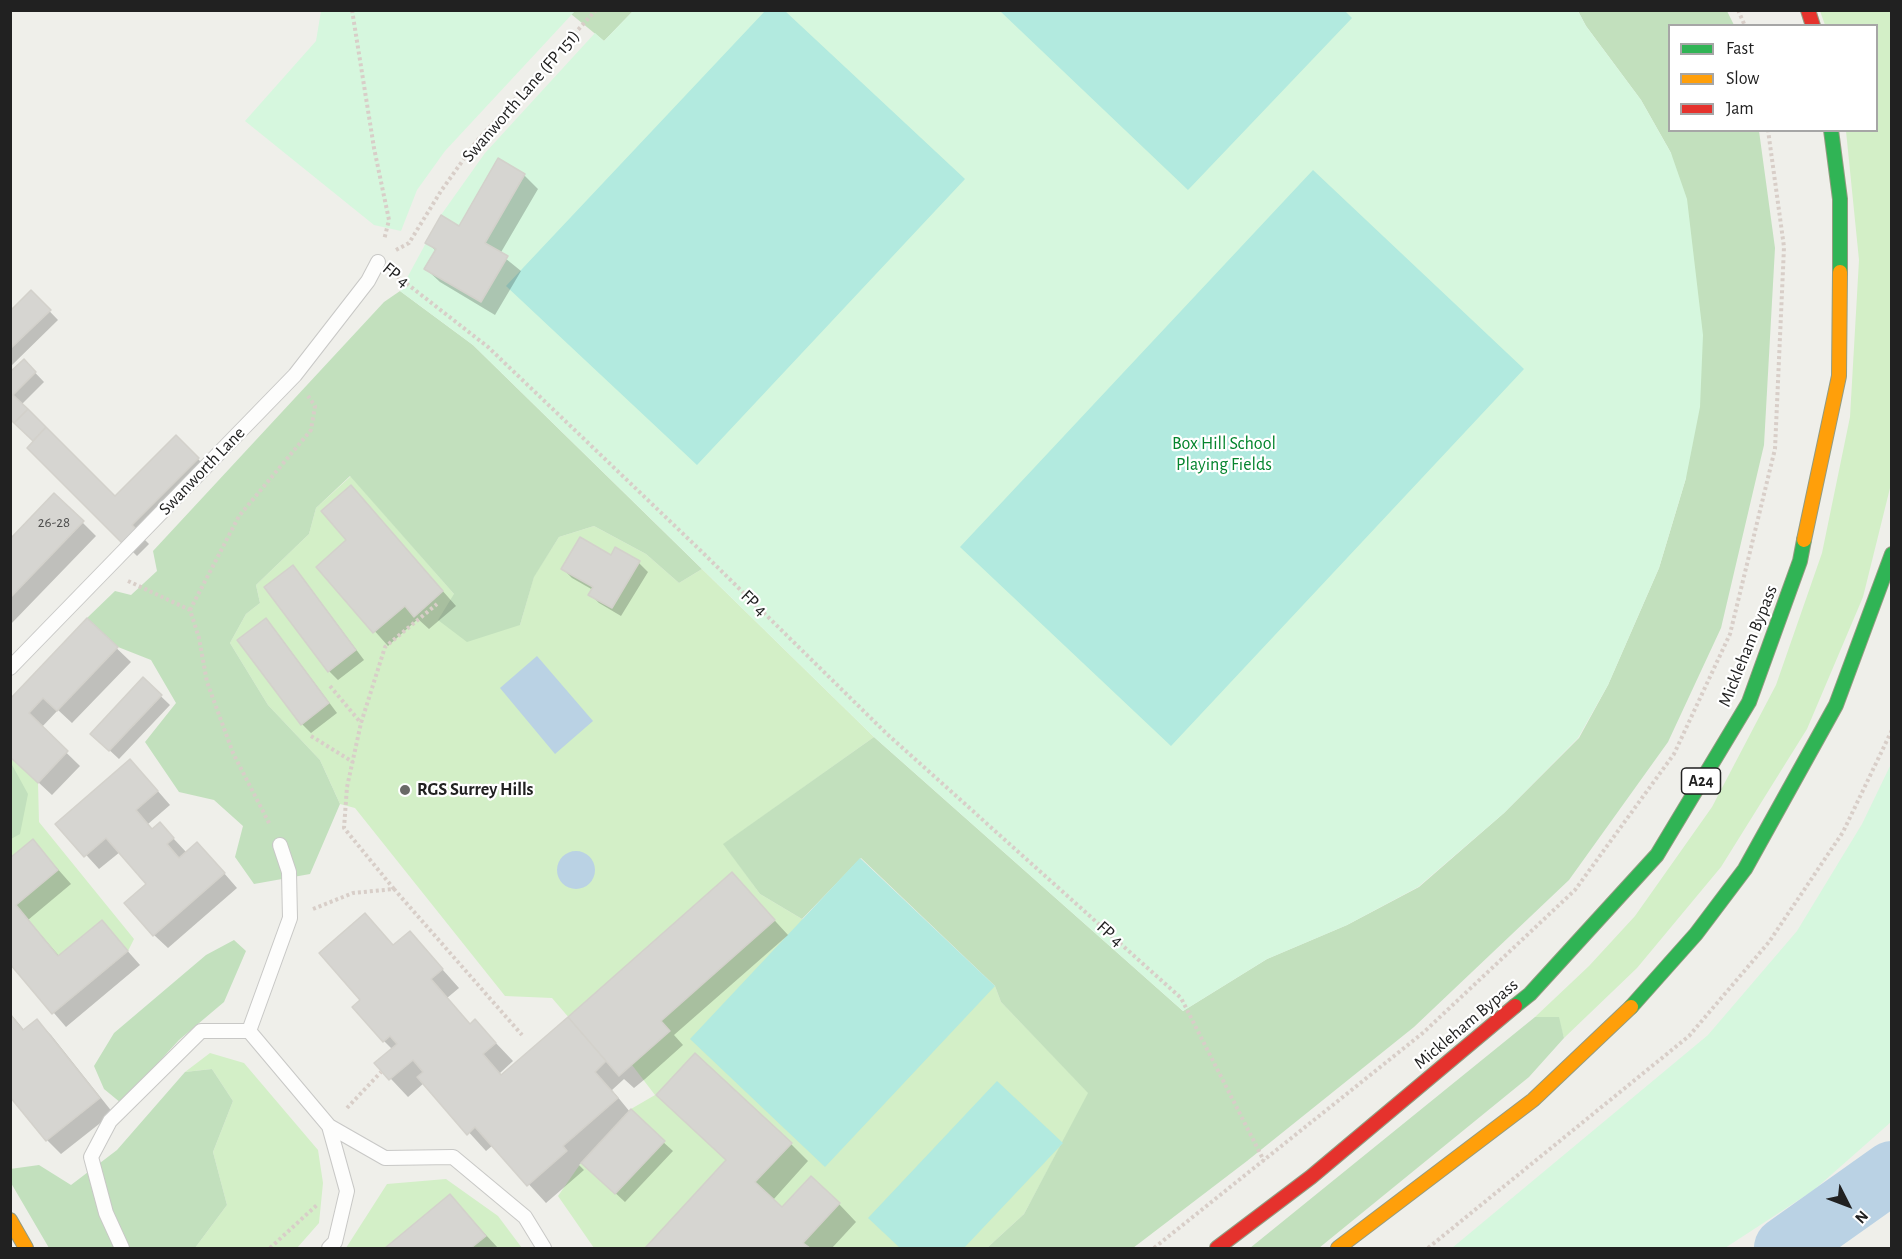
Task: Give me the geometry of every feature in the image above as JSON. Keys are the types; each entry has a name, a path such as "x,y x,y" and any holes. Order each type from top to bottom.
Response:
{"main road":[{"name":"Mickleham Bypass","path":"1218,1248 1311,1177 1530,994 1657,855 1749,702 1800,561 1839,376 1840,199 1831,132"},
{"path":"1338,1248 1533,1100 1643,996 1696,934 1745,869 1836,705 1892,554"},
{"path":"10,1220 26,1248"}],"lane":[{"name":"Swanworth Lane","path":"10,668 295,375 368,280 378,262"},
{"path":"249,1030 290,918 289,872 280,845"},
{"path":"249,1030 329,1126 386,1158 453,1157 525,1217 544,1248"},
{"path":"122,1248 106,1213 91,1157 110,1121 201,1031 249,1030"},
{"path":"329,1126 347,1191 335,1242 329,1248"}],"path":[{"name":"FP 4","path":"352,10 374,148 389,220 378,262 488,347 700,550 886,733 1181,998 1264,1161"},
{"name":"Swanworth Lane (FP 151)","path":"378,262 409,243 441,191 476,142 596,10"},
{"path":"1738,10 1744,24"},
{"path":"1154,1248 1424,1032 1575,890 1674,754 1730,634 1775,449 1784,248 1768,132"},
{"path":"280,845 233,753 207,682 199,638 190,610 239,516 311,430 315,406 295,375"},
{"path":"106,570 190,610"},
{"path":"437,604 385,647 361,723 347,787 344,828 394,889 522,1035"},
{"path":"330,686 361,723"},
{"path":"1428,1248 1689,1036 1769,942 1843,832 1892,730"},
{"path":"311,736 353,762"},
{"path":"290,918 353,893 394,889"},
{"path":"329,1126 381,1072"},
{"path":"270,1248 344,1181"}],"green space":[{"path":"321,10 575,11 445,151 417,190 401,231 374,225 245,121 316,41"},
{"path":"575,11 633,11 604,41 571,14"},
{"name":"Box Hill School Playing Fields","path":"633,11 1578,11 1586,26 1641,100 1671,153 1687,199 1703,335 1700,407 1686,478 1659,568 1608,685 1578,738 1504,813 1418,887 1347,925 1267,959 1183,1011 874,737 473,345 400,291 441,215 485,153 595,33 604,41"},
{"path":"765,11 785,11 965,179 697,465 506,286"},
{"path":"1000,11 1345,11 1352,18 1188,190"},
{"path":"1578,11 1727,11 1734,24 1668,24 1668,132 1759,132 1775,248 1764,445 1721,628 1668,742 1569,880 1414,1027 1247,1161 1133,1248 987,1248 1024,1214 1088,1093 1001,1002 995,986 861,858 802,919 760,894 723,844 874,737 1183,1011 1267,959 1347,925 1419,887 1504,813 1579,738 1608,685 1659,568 1686,478 1671,153 1641,100 1586,26"},
{"path":"1820,11 1891,11 1892,480 1863,597 1807,729 1721,867 1637,968 1564,1038 1558,1017 1535,1017 1589,966 1635,916 1712,807 1776,685 1822,553 1850,417 1859,260 1846,132 1878,132 1878,24 1825,24"},
{"path":"1313,170 1524,369 1171,746 960,547"},
{"path":"400,291 473,345 702,569 679,583 646,554 594,526 559,537 534,577 520,625 467,642 438,620 454,594 350,476 316,508 309,534 256,585 260,603 246,614 230,643 268,705 320,760 340,804 310,874 254,884 235,857 243,826 214,800 179,792 145,742 176,703 151,660 118,647 87,618 115,591 131,595 157,571 153,551 384,302"},
{"path":"351,476 454,594 520,625 534,576 559,537 594,526 646,554 679,583 702,569 874,737 724,844 760,894 802,919 995,986 1001,1002 1089,1093 1024,1214 987,1248 594,1248 558,1196 581,1163 631,1109 655,1095 632,1065 619,1076 552,998 505,996 355,808 340,804 320,760 268,705 230,643 246,614 260,603 256,585 309,534 316,508"},
{"path":"10,757 38,783 39,822 134,939 128,951 52,1014 13,967 11,968"},
{"path":"11,763 28,794 20,834 11,839"},
{"path":"1891,764 1891,1122 1814,1190 1725,1248 1452,1248 1708,1035 1797,931 1862,824"},
{"path":"860,858 995,986 825,1167 690,1039"},
{"path":"234,940 246,951 224,1002 179,1040 121,1103 104,1089 94,1066 114,1033 206,955"},
{"path":"1535,1017 1559,1017 1564,1038 1529,1077 1319,1248 1250,1248"},
{"path":"210,1053 244,1063 318,1150 323,1183 319,1223 297,1248 195,1248 227,1205 213,1152 233,1101 212,1069 185,1072"},
{"path":"212,1069 233,1101 213,1152 227,1205 195,1248 49,1248 11,1183 10,1169 39,1165 71,1185 117,1150 185,1072"},
{"path":"997,1081 1063,1143 964,1248 900,1248 868,1218"},
{"path":"446,1179 498,1216 522,1248 346,1248 387,1184"}],"shaded area":[{"path":"537,656 593,721 555,754 500,688"},
{"path":"576,851 583,852 589,857 594,863 594,877 589,883 583,888 576,889 569,888 563,883 558,877 557,870 558,863 563,857 569,852"}],"building":[{"path":"498,158 525,174 485,243 508,256 481,302 424,269 436,249 425,243 441,215 459,226"},
{"path":"31,290 51,310 10,349 10,311"},
{"path":"24,359 36,372 13,395 28,409 14,423 10,419 10,372"},
{"path":"28,409 46,427 33,441 14,423"},
{"path":"46,427 115,496 176,435 199,458 132,525 137,530 123,544 27,448"},
{"path":"351,485 443,591 414,617 405,606 373,633 316,567 346,540 321,511"},
{"path":"54,493 84,521 10,598 10,539"},
{"path":"580,537 611,555 615,547 640,561 612,608 588,595 593,587 561,569"},
{"path":"293,565 356,650 328,672 264,587"},
{"path":"87,618 118,647 57,711 43,698 29,713 68,751 38,783 10,757 10,699"},
{"path":"266,618 329,703 301,725 237,640"},
{"path":"143,677 162,695 109,751 90,734"},
{"path":"130,759 158,791 136,810 152,829 160,822 174,838 167,844 179,858 197,842 225,873 153,936 124,903 146,884 106,838 84,857 55,824"},
{"path":"33,839 58,870 16,905 58,956 102,920 128,951 52,1014 10,964 10,858"},
{"path":"732,872 775,920 661,1021 670,1031 619,1076 568,1017"},
{"path":"365,913 393,945 410,931 443,969 431,979 470,1024 475,1019 496,1043 483,1054 501,1075 568,1017 606,1061 595,1072 618,1098 563,1146 567,1151 527,1186 475,1127 467,1135 417,1077 423,1072 413,1060 389,1080 374,1063 397,1044 390,1036 383,1042 352,1007 360,1000 319,953"},
{"path":"10,1014 23,1030 37,1019 100,1098 46,1141 10,1097"},
{"path":"695,1053 792,1143 755,1182 782,1207 811,1176 840,1203 803,1243 810,1248 645,1248 726,1160 656,1095"},
{"path":"631,1109 665,1141 615,1194 581,1163"},
{"path":"450,1194 486,1236 471,1248 385,1248"}],"waterway":[{"path":"1785,1248 1892,1172"}],"traffic: fast":[{"path":"1831,132 1840,199 1840,272"},
{"path":"1515,1006 1530,994 1657,855 1749,702 1800,561 1804,540"},
{"path":"1631,1007 1696,934 1745,869 1836,705 1892,554"}],"traffic: slow":[{"path":"1804,540 1839,376 1840,272"},
{"path":"1338,1248 1533,1100 1631,1007"},
{"path":"10,1220 26,1248"}],"traffic: jam":[{"path":"1808,10 1812,24"},
{"path":"1217,1248 1311,1177 1515,1006"}],"place":[{"name":"RGS Surrey Hills","path":"405,790"}]}
